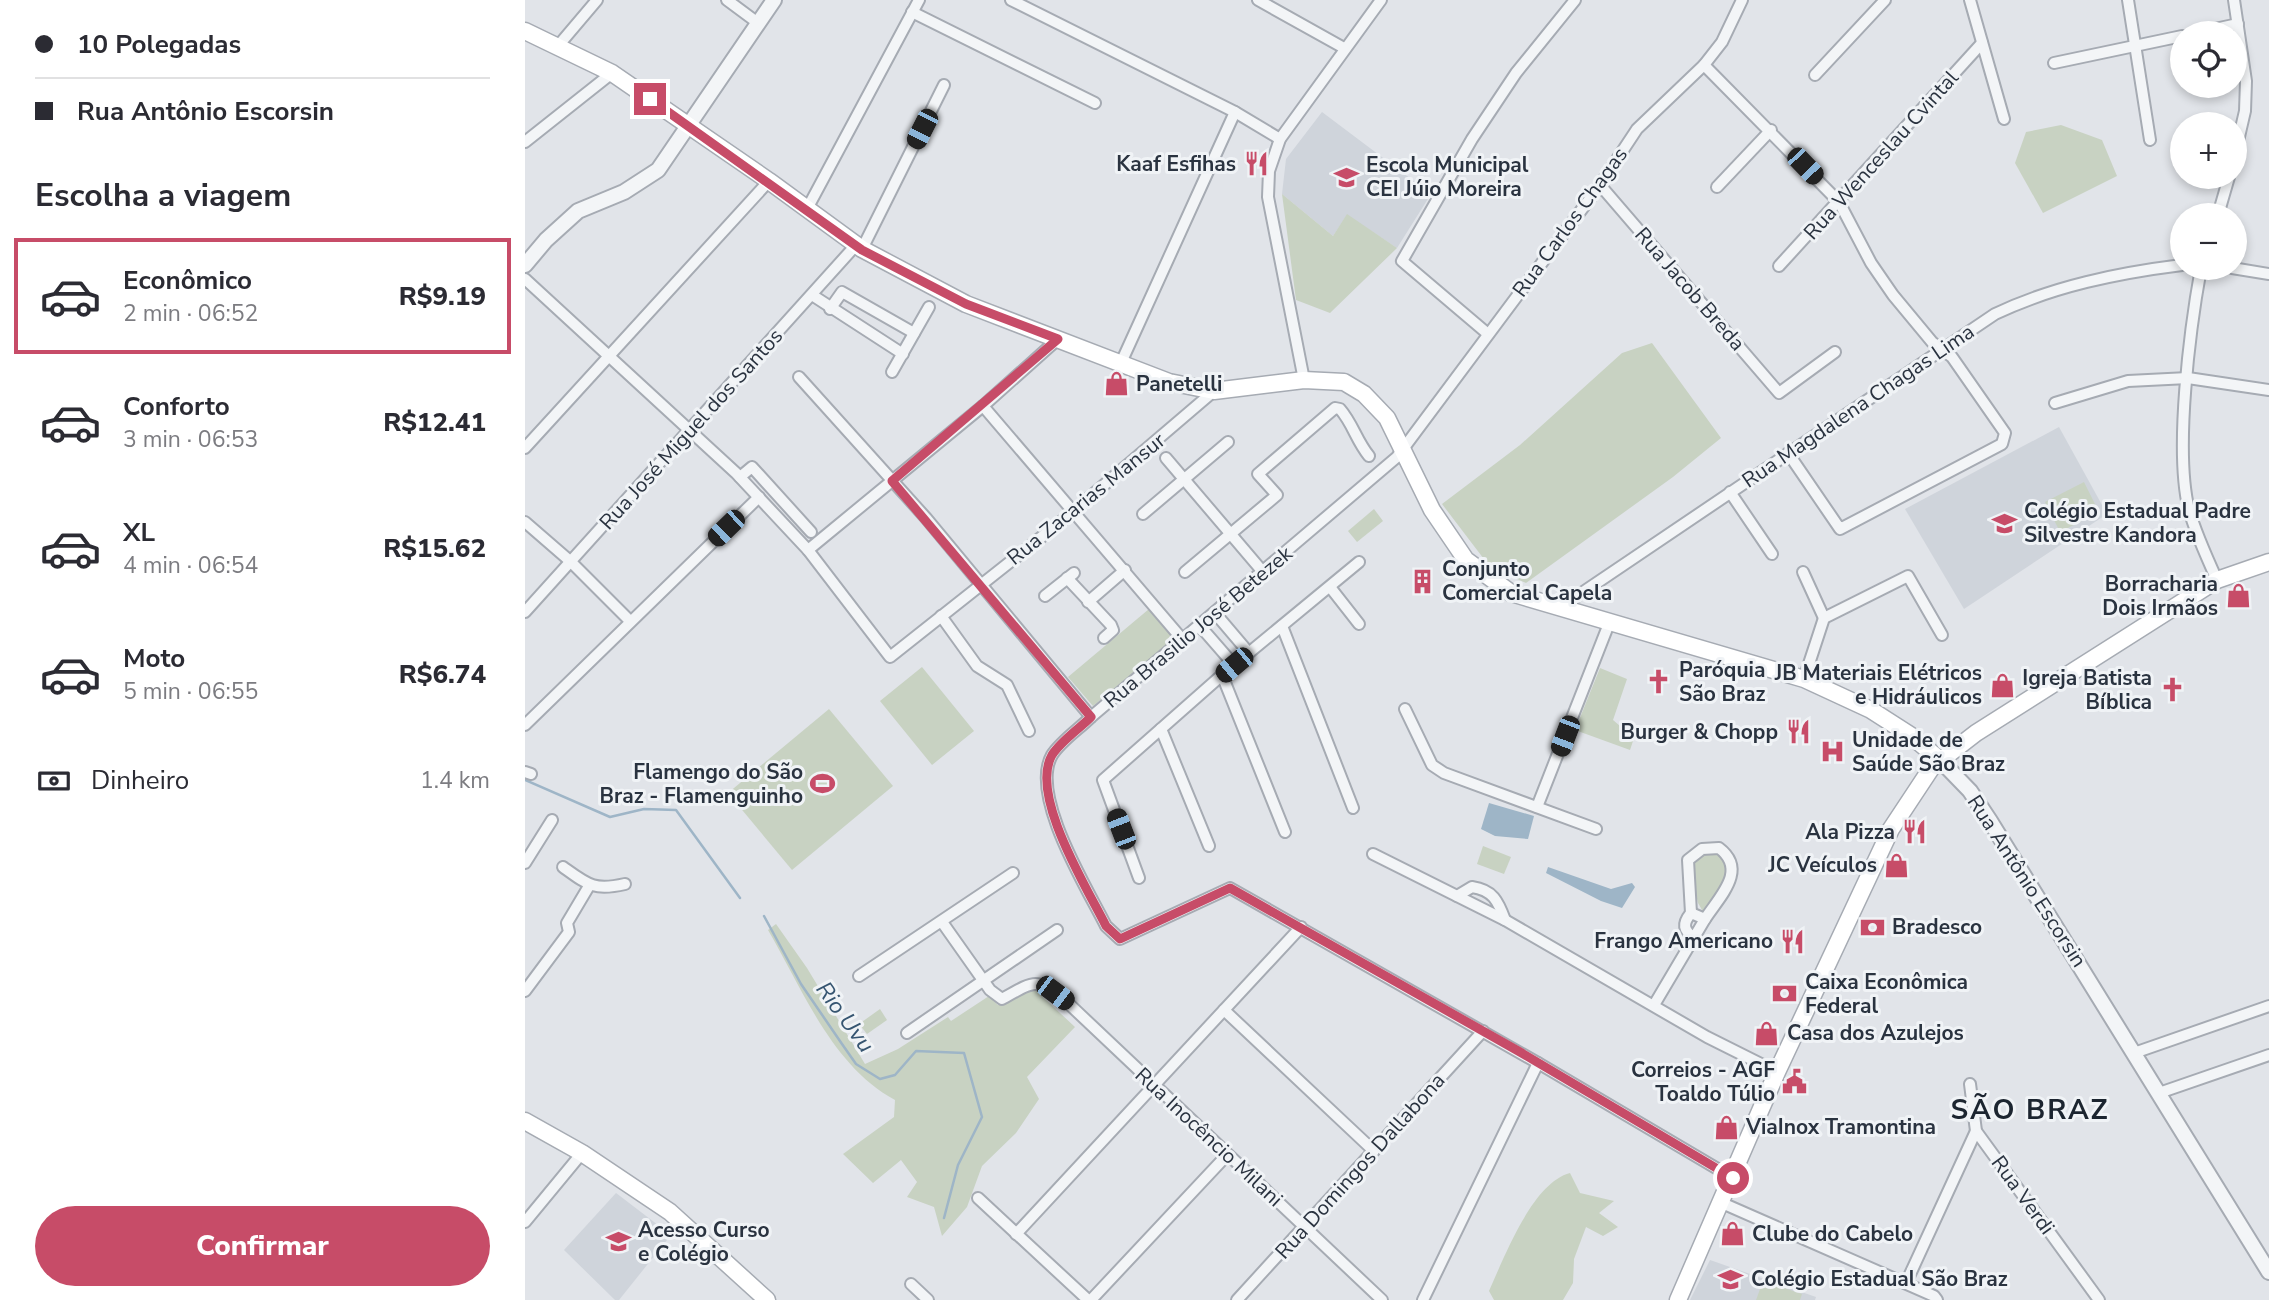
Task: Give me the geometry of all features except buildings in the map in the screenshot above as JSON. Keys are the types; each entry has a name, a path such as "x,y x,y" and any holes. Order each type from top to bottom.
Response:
{"main road":[{"name":"Rua Antônio Escorsin","path":"525,31 612,73 769,181 859,247 966,304 1169,382 1213,391 1304,380 1344,382 1364,394 1387,418 1431,510 1466,560 1511,593 1804,679 1871,710 1939,759"},
{"path":"1678,1300 1777,1072 1891,829 1939,759 2217,580 2249,566 2269,562"},
{"path":"525,1121 582,1153 670,1212 767,1300"}],"street":[{"path":"558,47 597,0"},
{"path":"727,0 758,23"},
{"path":"525,265 545,240 578,211 624,192 658,170 774,0"},
{"path":"807,209 919,0"},
{"path":"1011,0 1235,111 1280,139"},
{"path":"1258,0 1344,48"},
{"path":"1304,380 1268,197 1269,171 1280,139 1381,0"},
{"path":"1488,334 1402,261 1480,128 1516,73 1575,0"},
{"name":"Rua Carlos Chagas","path":"1403,450 1600,185 1637,129 1704,65 1722,42 1742,0"},
{"path":"1815,75 1885,0"},
{"path":"1969,0 2004,119"},
{"path":"2128,0 2150,140"},
{"path":"2234,0 2238,21"},
{"path":"912,12 1095,103"},
{"path":"2055,63 2170,39"},
{"name":"Rua Wenceslau Cvintal","path":"1779,266 1983,43"},
{"path":"1704,65 1771,130 1839,202 1893,295 1932,342 1952,356 2005,433 2002,444 1840,529 1788,453"},
{"path":"525,142 612,73"},
{"name":"Rua José Miguel dos Santos","path":"525,612 812,295 859,247 944,85"},
{"path":"1120,365 1235,111"},
{"path":"1717,187 1771,130"},
{"path":"525,448 769,181"},
{"name":"Rua Jacob Breda","path":"1600,185 1779,393 1835,352"},
{"name":"Rua Magdalena Chagas Lima","path":"1561,607 1972,328 2019,302 2095,279 2170,267"},
{"path":"2247,270 2269,274"},
{"path":"525,279 740,477 808,550 983,406 1058,339"},
{"path":"2200,280 2188,378 2184,475 2189,509 2217,580"},
{"path":"830,309 842,292 914,333"},
{"path":"812,295 903,354"},
{"path":"892,372 929,307"},
{"path":"799,377 981,584 1091,717"},
{"path":"2055,403 2128,381 2188,378 2269,390"},
{"name":"Rua Zacarias Mansur","path":"808,550 890,657 1073,511 1213,391"},
{"path":"983,406 1182,639"},
{"path":"1185,572 1277,495 1258,474 1335,408 1340,409 1354,427 1356,440 1369,456"},
{"path":"1143,514 1227,442"},
{"name":"Rua Brasilio José Betezek","path":"1301,927 1230,888 1120,939 1106,926 1054,818 1046,780 1052,755 1091,717 1201,626 1403,450"},
{"path":"1166,458 1263,572"},
{"path":"740,477 752,467 811,532"},
{"path":"1730,492 1772,554"},
{"path":"525,725 759,497"},
{"path":"525,522 570,561 630,621"},
{"path":"1139,878 1103,780 1222,675 1359,562"},
{"path":"1088,602 1125,570"},
{"path":"1803,572 1824,618 1804,679"},
{"path":"1045,596 1071,576 1088,602 1113,630 1104,638"},
{"path":"1824,618 1907,576 1942,635"},
{"path":"1330,587 1359,624"},
{"path":"1215,612 1249,653"},
{"path":"941,616 977,666 1007,685 1029,731"},
{"path":"1537,807 1610,621"},
{"path":"1201,626 1234,665"},
{"path":"1282,626 1353,808"},
{"path":"1222,675 1285,832"},
{"path":"1405,709 1432,765 1444,773 1597,829"},
{"path":"1161,729 1209,846"},
{"name":"Rua Antônio Escorsin","path":"1939,759 1977,801 2269,1272"},
{"path":"525,863 552,820"},
{"path":"1654,1005 1695,939 1705,919 1732,878 1734,867 1729,855 1719,848 1702,849 1688,860 1691,912 1684,928 1695,939"},
{"path":"1373,854 1505,920 1707,1037 1777,1072"},
{"path":"563,867 589,886 603,889 625,884"},
{"path":"859,976 1013,873"},
{"path":"525,991 569,932 567,922 589,886"},
{"path":"1457,896 1472,887 1486,889 1497,899 1505,920"},
{"path":"1691,912 1705,919"},
{"path":"942,922 987,986"},
{"path":"1016,1234 1301,927 1733,1178"},
{"path":"908,1033 987,986 1056,930"},
{"name":"Rua Inocêncio Milani","path":"987,986 1002,999 1032,982 1039,982 1070,1005 1382,1300"},
{"path":"2134,1053 2269,1006"},
{"path":"1224,1010 1374,1151"},
{"name":"Rua Domingos Dallabona","path":"1237,1300 1483,1031"},
{"path":"2159,1093 2269,1055"},
{"path":"1423,1300 1538,1063"},
{"path":"1906,1283 1976,1131 1971,1084"},
{"name":"Rua Verdi","path":"1976,1131 2099,1299"},
{"path":"525,1222 582,1153"},
{"path":"978,1198 1090,1300 1227,1155"},
{"path":"1722,1203 1906,1283 1937,1300"},
{"path":"911,1284 928,1300"}],"shaded area":[{"name":"Escola Municipal CEI Júio Moreira","path":"1322,112 1431,194 1397,248 1347,215 1333,236 1282,194 1286,159"},
{"name":"Colégio Estadual Padre Silvestre Kandora","path":"2059,427 2107,514 1964,609 1905,509"},
{"name":"Acesso Curso e Colégio","path":"616,1193 671,1235 619,1300 615,1300 564,1250"},
{"name":"Colégio Estadual São Braz","path":"1710,1260 1816,1297 1815,1300 1690,1300"}],"green space":[{"path":"2061,125 2102,140 2117,176 2043,213 2015,163 2026,132"},
{"path":"1282,194 1333,236 1347,214 1397,248 1330,313 1296,300"},
{"path":"1652,343 1721,438 1673,477 1526,583 1490,567 1442,504 1520,445 1622,353"},
{"path":"2084,482 2099,512 2060,532 2045,502"},
{"path":"1374,509 1383,521 1357,542 1348,531"},
{"path":"1149,609 1174,639 1093,706 1068,677"},
{"path":"922,667 974,731 932,765 880,701"},
{"path":"1600,668 1627,679 1613,720 1634,738 1630,750 1575,730"},
{"path":"829,709 893,786 792,870 728,793"},
{"path":"1483,846 1511,857 1504,874 1477,864"},
{"path":"1702,853 1723,856 1731,875 1705,915 1698,903 1689,866"},
{"path":"776,924 807,968 865,1064 898,1049 948,1017 951,1021 989,996 998,1005 1030,985 1075,1027 1027,1077 1039,1099 1016,1133 982,1166 967,1207 942,1236 934,1207 907,1197 917,1182 901,1160 873,1183 843,1154 894,1117 895,1100 853,1068 821,1025 768,930"},
{"path":"880,1009 887,1020 867,1034 859,1024"},
{"path":"1570,1173 1580,1193 1614,1201 1599,1213 1618,1227 1603,1236 1586,1227 1574,1259 1573,1283 1563,1300 1494,1300 1489,1291 1521,1223 1543,1191"},
{"path":"1763,1281 1802,1294 1800,1300 1756,1300"}],"water":[{"path":"1489,803 1534,816 1528,839 1495,836 1481,829"},
{"path":"1548,867 1611,889 1632,883 1635,887 1622,908 1601,901 1546,873"}],"waterway":[{"name":"Rio Uvu","path":"525,780 610,817 644,809 676,810 740,898"},
{"name":"Rio Uvu","path":"764,916 801,984 856,1064 880,1079 895,1075 916,1051 964,1053 982,1117 958,1165 944,1218"}],"place":[{"name":"Kaaf Esfihas","path":"1256,164"},
{"name":"Escola Municipal CEI Júio Moreira","path":"1346,177"},
{"name":"Panetelli","path":"1116,384"},
{"name":"Colégio Estadual Padre Silvestre Kandora","path":"2004,523"},
{"name":"Conjunto Comercial Capela","path":"1422,581"},
{"name":"Borracharia Dois Irmãos","path":"2238,596"},
{"name":"Paróquia São Braz","path":"1659,682"},
{"name":"JB Materiais Elétricos e Hidráulicos","path":"2002,685"},
{"name":"Igreja Batista Bíblica","path":"2172,690"},
{"name":"Burger & Chopp","path":"1798,732"},
{"name":"Unidade de Saúde São Braz","path":"1832,752"},
{"name":"Flamengo do São Braz - Flamenguinho","path":"823,784"},
{"name":"Ala Pizza","path":"1915,832"},
{"name":"JC Veículos","path":"1897,865"},
{"name":"Bradesco","path":"1872,927"},
{"name":"Frango Americano","path":"1793,941"},
{"name":"Caixa Econômica Federal","path":"1785,994"},
{"name":"Casa dos Azulejos","path":"1767,1033"},
{"name":"Correios - AGF Toaldo Túlio","path":"1795,1082"},
{"name":"ViaInox Tramontina","path":"1726,1127"},
{"name":"Clube do Cabelo","path":"1732,1234"},
{"name":"Acesso Curso e Colégio","path":"618,1242"},
{"name":"Colégio Estadual São Braz","path":"1731,1279"}],"district":[{"name":"SÃO BRAZ","path":"2030,1110"}],"route":[{"path":"650,99 769,181 862,250 966,304 1058,339 1046,353 892,481 926,518 1091,717 1052,755 1046,780 1054,818 1106,926 1120,939 1230,888 1520,1052 1733,1178"}]}
